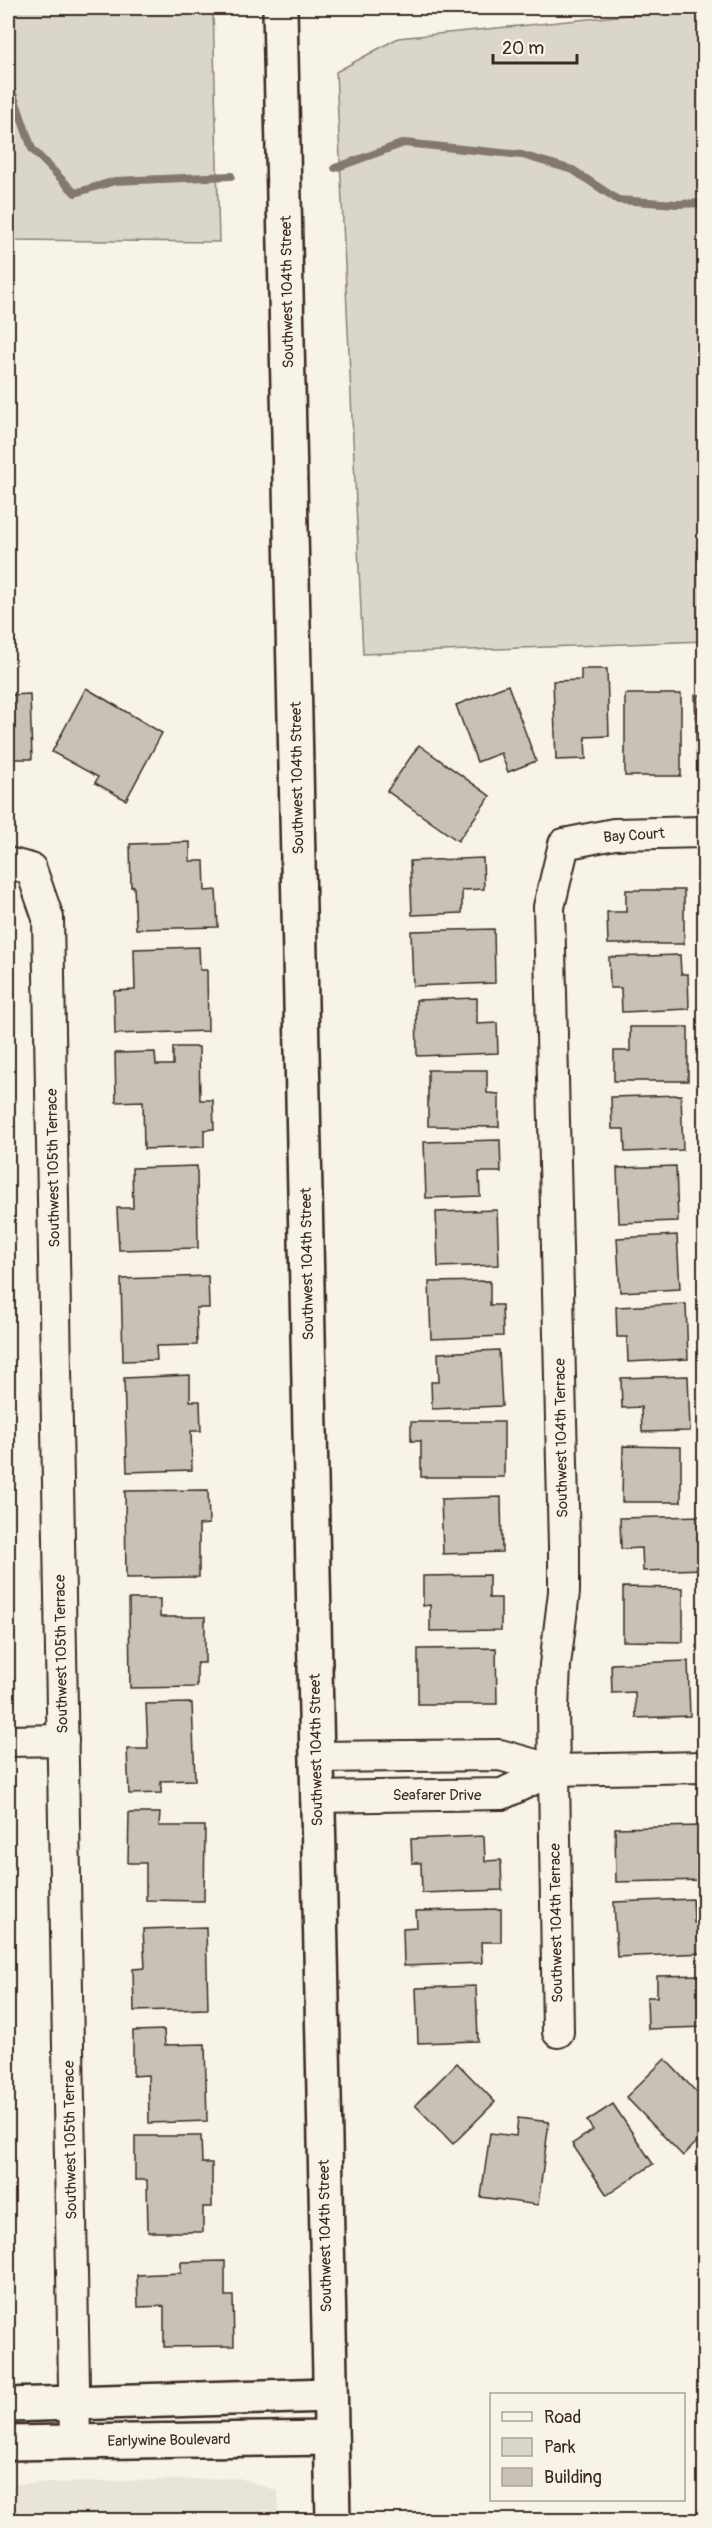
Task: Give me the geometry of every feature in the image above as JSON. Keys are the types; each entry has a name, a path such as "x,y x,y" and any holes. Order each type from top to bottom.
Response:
{"main road":[{"name":"Southwest 104th Street","path":"280,8 333,2520"},
{"path":"8,2405 329,2395"},
{"name":"Earlywine Boulevard","path":"8,2443 331,2438"}],"street":[{"name":"Bay Court","path":"564,844 614,834 705,832"},
{"name":"Southwest 104th Terrace","path":"558,2032 553,1770 555,1665 564,1581 549,907 564,844"},
{"name":"Southwest 105th Terrace","path":"19,866 48,918 75,2442"},
{"path":"8,1741 63,1740"},
{"name":"Seafarer Drive","path":"316,1757 500,1755 553,1770 705,1767"},
{"name":"Seafarer Drive","path":"316,1797 502,1794 553,1770"}],"shaded area":[{"path":"239,2478 278,2491 278,2520 8,2520 8,2484"}],"green space":[{"path":"8,8 213,8 219,242 8,240"},
{"path":"704,12 704,641 363,654 336,72 398,38 628,15"}],"building":[{"path":"581,669 607,669 609,736 585,737 586,759 556,760 553,681 581,680"},
{"path":"508,685 536,761 508,772 501,753 477,762 456,705"},
{"path":"86,688 162,733 126,800 95,783 98,777 52,752"},
{"path":"30,694 32,759 8,759 8,695"},
{"path":"625,694 681,694 681,776 625,776"},
{"path":"695,695 704,695 704,773 697,774"},
{"path":"419,745 490,796 458,841 387,791"},
{"path":"190,842 190,861 204,861 205,891 216,890 218,927 136,929 134,886 131,887 130,844"},
{"path":"483,858 484,889 462,890 462,913 412,915 410,861"},
{"path":"626,890 684,890 684,944 608,944 607,912 626,912"},
{"path":"494,929 495,983 413,986 411,931"},
{"path":"199,947 200,970 207,970 208,1031 115,1034 114,991 135,990 134,949"},
{"path":"680,955 681,974 688,974 689,1009 622,1012 621,988 610,988 609,957"},
{"path":"477,998 477,1024 497,1023 498,1053 417,1056 416,1000"},
{"path":"630,1027 688,1027 688,1081 614,1081 614,1051 630,1051"},
{"path":"173,1047 199,1047 200,1100 213,1100 214,1129 204,1130 204,1147 144,1149 143,1101 116,1102 115,1053 155,1052 156,1065 173,1065"},
{"path":"428,1070 487,1070 487,1093 499,1094 499,1127 428,1126"},
{"path":"681,1095 683,1150 625,1152 624,1129 612,1129 611,1097"},
{"path":"500,1140 501,1172 479,1172 480,1196 426,1198 424,1142"},
{"path":"197,1166 198,1248 119,1250 117,1208 133,1208 132,1168"},
{"path":"676,1166 678,1221 619,1223 617,1168"},
{"path":"497,1210 499,1265 438,1267 436,1212"},
{"path":"677,1235 680,1289 620,1292 617,1238"},
{"path":"208,1276 209,1308 196,1308 197,1345 156,1346 157,1360 123,1361 121,1279"},
{"path":"490,1281 490,1305 502,1305 503,1336 431,1339 429,1282"},
{"path":"686,1304 688,1359 628,1362 627,1337 617,1337 616,1307"},
{"path":"499,1350 502,1406 432,1409 431,1382 439,1382 438,1353"},
{"path":"190,1375 190,1401 200,1401 201,1431 191,1431 192,1470 127,1472 124,1378"},
{"path":"688,1376 690,1431 642,1432 641,1407 622,1408 621,1378"},
{"path":"411,1422 504,1422 504,1477 421,1477 421,1441 411,1441"},
{"path":"623,1446 681,1447 681,1502 622,1502"},
{"path":"208,1490 209,1524 199,1525 199,1577 126,1578 125,1491"},
{"path":"501,1497 502,1552 443,1554 441,1499"},
{"path":"704,1516 704,1569 643,1571 642,1548 621,1549 620,1518"},
{"path":"489,1575 489,1598 501,1598 501,1630 430,1631 430,1605 423,1606 423,1576"},
{"path":"8,1583 12,1656 8,1656"},
{"path":"623,1587 683,1588 683,1642 623,1641"},
{"path":"129,1599 160,1599 160,1617 205,1617 205,1663 197,1663 197,1687 130,1688"},
{"path":"496,1648 497,1704 418,1704 418,1649"},
{"path":"688,1661 690,1716 636,1718 635,1692 612,1693 611,1664"},
{"path":"192,1703 195,1780 161,1781 161,1793 129,1794 127,1749 148,1749 146,1704"},
{"path":"129,1813 160,1813 159,1826 205,1826 204,1901 146,1900 146,1863 128,1863"},
{"path":"702,1826 704,1880 616,1882 615,1828"},
{"path":"484,1836 485,1861 501,1860 502,1890 422,1893 421,1863 412,1863 411,1839"},
{"path":"693,1899 694,1923 704,1922 704,1953 617,1957 614,1902"},
{"path":"501,1909 501,1942 481,1942 482,1963 404,1966 403,1928 417,1927 416,1911"},
{"path":"206,1927 208,2009 134,2011 133,1969 145,1968 143,1929"},
{"path":"704,1975 704,2027 648,2029 647,1997 657,1997 657,1976"},
{"path":"476,1986 478,2041 418,2043 416,1988"},
{"path":"164,2030 165,2045 205,2044 207,2121 149,2123 148,2075 133,2076 133,2031"},
{"path":"665,2059 704,2100 704,2135 683,2156 626,2097"},
{"path":"457,2063 495,2102 453,2144 415,2105"},
{"path":"613,2104 653,2164 607,2195 572,2144 593,2130 587,2121"},
{"path":"518,2118 549,2122 538,2205 481,2197 490,2133 516,2136"},
{"path":"135,2136 201,2136 202,2163 212,2163 212,2207 203,2207 203,2232 148,2232 147,2180 135,2180"},
{"path":"8,2256 11,2256 12,2302 8,2302"},
{"path":"225,2261 225,2296 233,2296 234,2346 164,2347 164,2306 138,2307 137,2275 181,2273 181,2262"}],"waterway":[{"path":"8,79 32,149 75,193 115,181 231,176"},
{"path":"335,168 404,143 522,155 573,170 618,200 677,204 704,203"}]}
